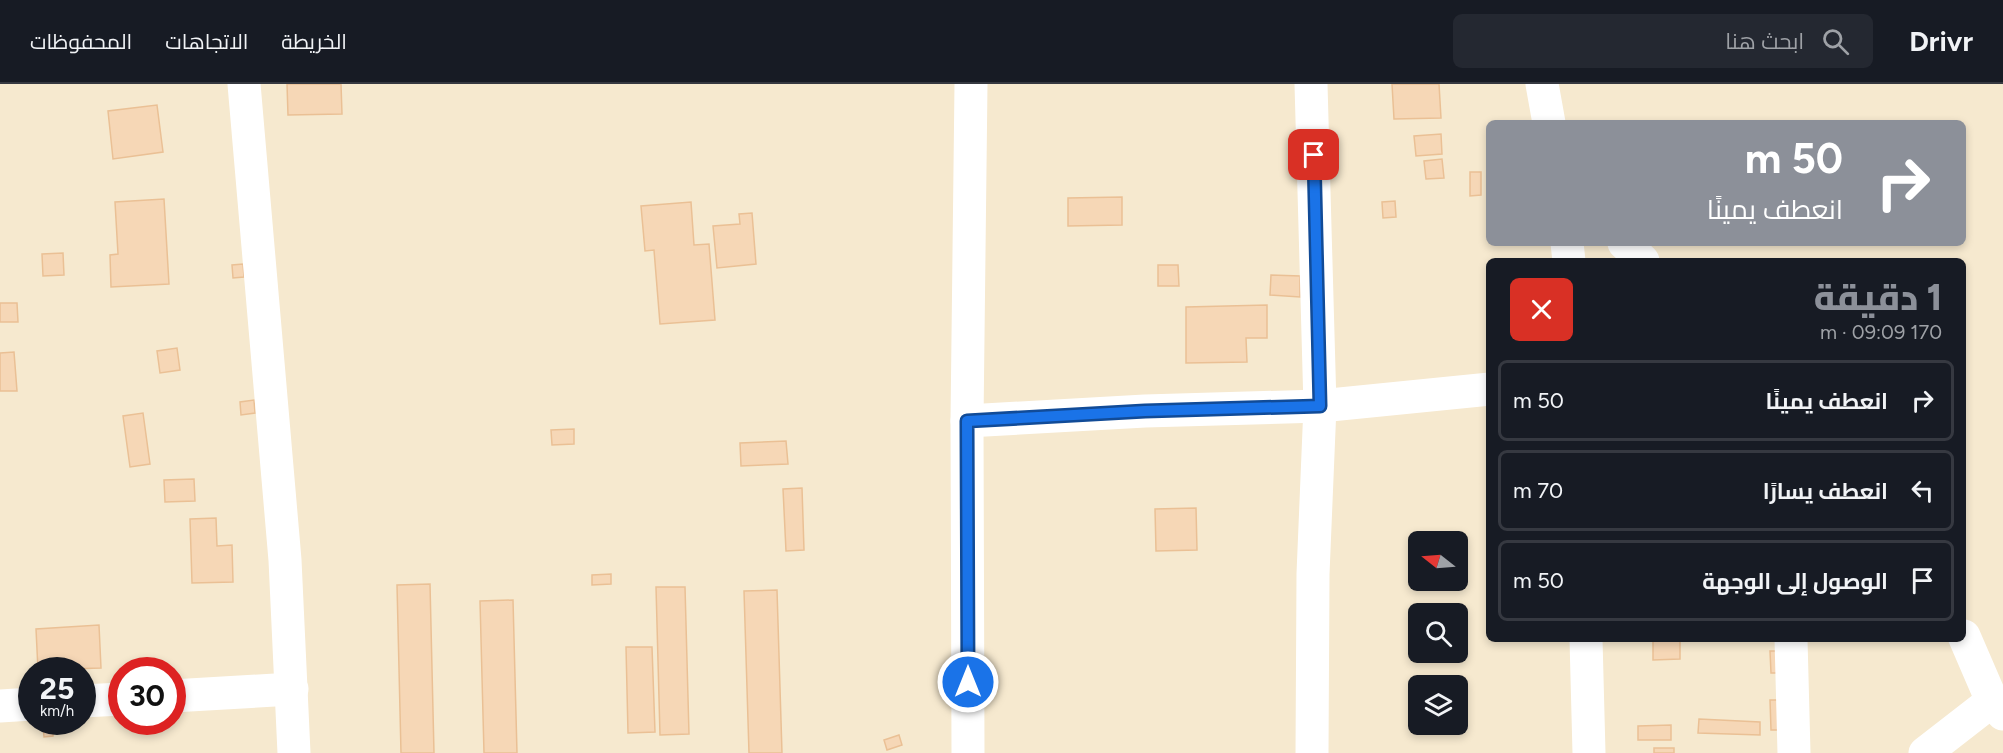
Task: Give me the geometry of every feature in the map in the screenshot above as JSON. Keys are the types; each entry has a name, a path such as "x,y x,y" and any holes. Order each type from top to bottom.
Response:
{"street":[{"path":"244,84 285,560 294,753"},
{"path":"968,753 967,421 971,84"},
{"path":"1311,84 1320,406 1312,574 1312,753"},
{"path":"1542,84 1548,120"},
{"path":"1627,246 1640,258"},
{"path":"967,421 1145,411 1320,406 1486,389"},
{"path":"1926,753 1997,708 1966,640"},
{"path":"1586,642 1589,753"},
{"path":"1791,642 1794,753"},
{"path":"186,695 292,689"},
{"path":"0,706 18,705"}],"shaded area":[{"path":"0,84 2003,84 2003,753 0,753"}],"building":[{"path":"287,84 341,84 342,114 288,115"},
{"path":"1392,84 1439,84 1441,118 1394,119"},
{"path":"157,105 163,152 113,159 108,111"},
{"path":"1441,134 1442,154 1416,156 1414,136"},
{"path":"1442,159 1444,178 1426,179 1424,161"},
{"path":"1470,172 1481,172 1481,195 1470,196"},
{"path":"1122,197 1122,225 1068,226 1068,198"},
{"path":"164,199 169,284 111,287 110,255 118,254 115,202"},
{"path":"1395,201 1396,217 1383,218 1382,202"},
{"path":"691,202 694,245 709,244 715,320 660,324 654,250 645,251 641,206"},
{"path":"752,213 756,264 717,268 713,226 740,224 739,214"},
{"path":"63,253 64,275 43,276 42,254"},
{"path":"243,264 244,277 233,278 232,265"},
{"path":"1158,265 1178,265 1179,286 1158,286"},
{"path":"1271,275 1300,276 1300,297 1270,295"},
{"path":"0,303 17,303 18,322 0,322"},
{"path":"1267,305 1267,338 1246,338 1247,362 1186,363 1186,307"},
{"path":"177,348 180,370 160,373 157,351"},
{"path":"14,352 17,391 0,391 0,353"},
{"path":"254,400 255,413 241,415 240,402"},
{"path":"143,413 150,464 130,467 123,416"},
{"path":"574,429 574,444 552,445 551,430"},
{"path":"786,441 788,464 741,466 740,443"},
{"path":"194,479 195,501 165,502 164,480"},
{"path":"802,488 804,550 786,551 783,489"},
{"path":"1196,508 1197,550 1156,551 1155,509"},
{"path":"216,518 217,546 232,545 233,582 192,583 190,519"},
{"path":"611,574 611,584 592,585 592,575"},
{"path":"430,584 434,753 401,753 397,585"},
{"path":"656,587 685,587 689,734 660,735"},
{"path":"777,590 782,753 749,753 744,591"},
{"path":"513,600 517,753 484,753 480,601"},
{"path":"99,625 101,668 96,668 96,657 37,657 36,629"},
{"path":"1653,642 1680,642 1680,659 1653,660"},
{"path":"626,647 652,647 655,732 628,733"},
{"path":"1770,651 1784,651 1784,673 1771,673"},
{"path":"1770,700 1787,700 1787,730 1771,730"},
{"path":"1699,719 1760,722 1760,735 1698,733"},
{"path":"1671,725 1671,740 1638,740 1638,726"},
{"path":"899,735 902,745 887,750 884,740"},
{"path":"1654,748 1674,748 1674,753 1654,753"}],"route":[{"path":"968,682 967,421 1145,411 1320,406 1314,155"}]}
